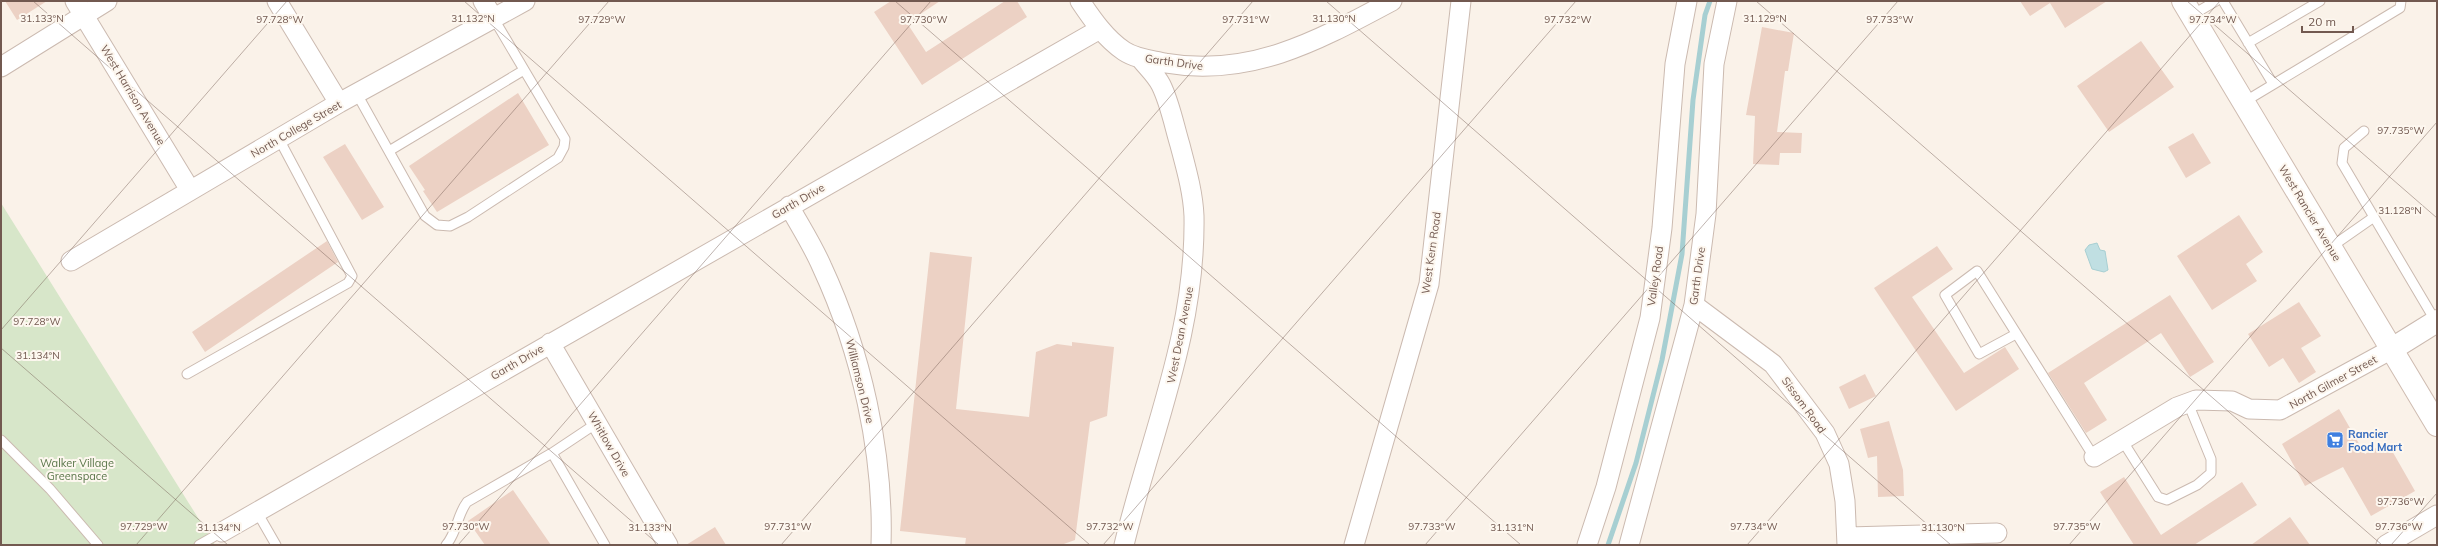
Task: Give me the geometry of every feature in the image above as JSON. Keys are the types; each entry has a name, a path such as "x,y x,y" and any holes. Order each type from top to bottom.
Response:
{"main road":[{"name":"West Rancier Avenue","path":"2187,8 2437,425"},
{"name":"North Gilmer Street","path":"2392,349 2436,322"}],"street":[{"path":"1,67 80,8 107,1"},
{"path":"277,1 339,104"},
{"path":"483,1 494,19"},
{"name":"North College Street","path":"71,261 339,104 525,1"},
{"path":"1080,1 1100,29"},
{"name":"Garth Drive","path":"222,532 788,206 1100,29 1124,52 1140,58 1179,65 1212,67 1256,62 1303,46 1392,1"},
{"name":"West Kern Road","path":"1354,545 1429,284 1461,1"},
{"name":"Valley Road","path":"1587,545 1606,487 1650,318 1662,228 1675,64 1686,1"},
{"name":"Garth Drive","path":"1629,545 1694,305 1706,214 1714,64 1727,1"},
{"name":"West Harrison Avenue","path":"80,8 190,190"},
{"name":"West Dean Avenue","path":"1124,545 1135,500 1164,410 1176,366 1189,296 1194,215 1187,172 1170,109 1160,84 1140,58"},
{"name":"Williamson Drive","path":"788,206 822,266 855,353 875,448 882,515 882,545"},
{"name":"Sissom Road","path":"1694,305 1773,364 1825,433 1839,464 1848,541"},
{"name":"Whitlow Drive","path":"550,343 668,545"},
{"name":"North Gilmer Street","path":"2094,457 2177,407 2188,403 2206,399 2232,401 2249,409 2280,410 2392,349"},
{"path":"2386,545 2437,515"},
{"path":"1848,541 1997,533"}],"lane":[{"path":"2187,8 2216,1"},
{"path":"2223,1 2273,84"},
{"path":"2248,43 2320,1"},
{"path":"2244,102 2400,8 2401,1"},
{"path":"357,94 425,216 437,225 450,226 468,217 558,158 564,147 565,140 494,19"},
{"path":"389,151 524,70"},
{"path":"2364,131 2344,148 2342,163 2436,322"},
{"path":"187,374 348,282 352,276 279,139"},
{"path":"2331,247 2374,217"},
{"path":"2016,334 1979,354 1945,295 1977,271 2094,457"},
{"path":"2122,440 2158,497 2167,500 2197,485 2211,473 2211,459 2188,403"},
{"path":"446,545 450,540 459,511 467,502 552,453 597,423"},
{"path":"1,440 50,489 98,545"},
{"path":"552,453 605,545"},
{"path":"257,512 276,545"},
{"path":"199,545 222,532"}],"green space":[{"name":"Walker Village Greenspace","path":"1,203 215,545 1,545"}],"water":[{"path":"2097,243 2100,250 2105,251 2108,270 2104,272 2092,269 2085,250 2089,245"}],"building":[{"path":"5,1 47,1 17,20"},
{"path":"891,1 940,1 907,23 926,52 1005,1 1017,1 1027,17 922,85 874,12"},
{"path":"2020,1 2107,1 2065,28 2050,3 2030,16"},
{"path":"1762,27 1794,33 1788,71 1785,71 1777,132 1802,133 1801,153 1780,153 1779,165 1753,164 1755,116 1746,115"},
{"path":"2141,41 2174,87 2109,132 2077,86"},
{"path":"518,93 549,145 437,212 409,166"},
{"path":"2193,133 2211,163 2186,178 2168,147"},
{"path":"345,144 384,207 362,220 323,157"},
{"path":"2239,215 2263,252 2246,264 2257,281 2212,310 2177,256"},
{"path":"327,241 338,262 205,352 192,332"},
{"path":"1937,246 1953,269 1912,297 1964,373 2005,347 2019,369 1956,411 1874,288"},
{"path":"930,252 972,257 956,409 1029,417 1036,352 1057,344 1072,346 1072,342 1114,347 1107,416 1090,422 1075,540 1061,545 965,545 966,538 900,531"},
{"path":"2170,295 2214,362 2190,377 2161,333 2084,383 2107,420 2086,433 2048,373"},
{"path":"2299,302 2321,336 2301,348 2316,372 2299,383 2283,358 2269,367 2248,334"},
{"path":"1865,374 1876,396 1849,409 1839,387"},
{"path":"2339,409 2365,454 2387,442 2415,491 2371,516 2343,467 2305,486 2282,444"},
{"path":"1889,421 1903,470 1904,496 1878,497 1877,456 1868,458 1860,429"},
{"path":"2124,477 2161,535 2242,482 2257,505 2194,545 2134,545 2100,492"},
{"path":"513,490 551,545 485,545 468,521"},
{"path":"2290,517 2310,545 2251,545"},
{"path":"715,527 726,545 686,545"}],"waterway":[{"path":"1608,545 1636,463 1662,360 1682,254 1693,100 1705,15 1710,1"}],"place":[{"name":"Rancier Food Mart","path":"2335,440"}]}
